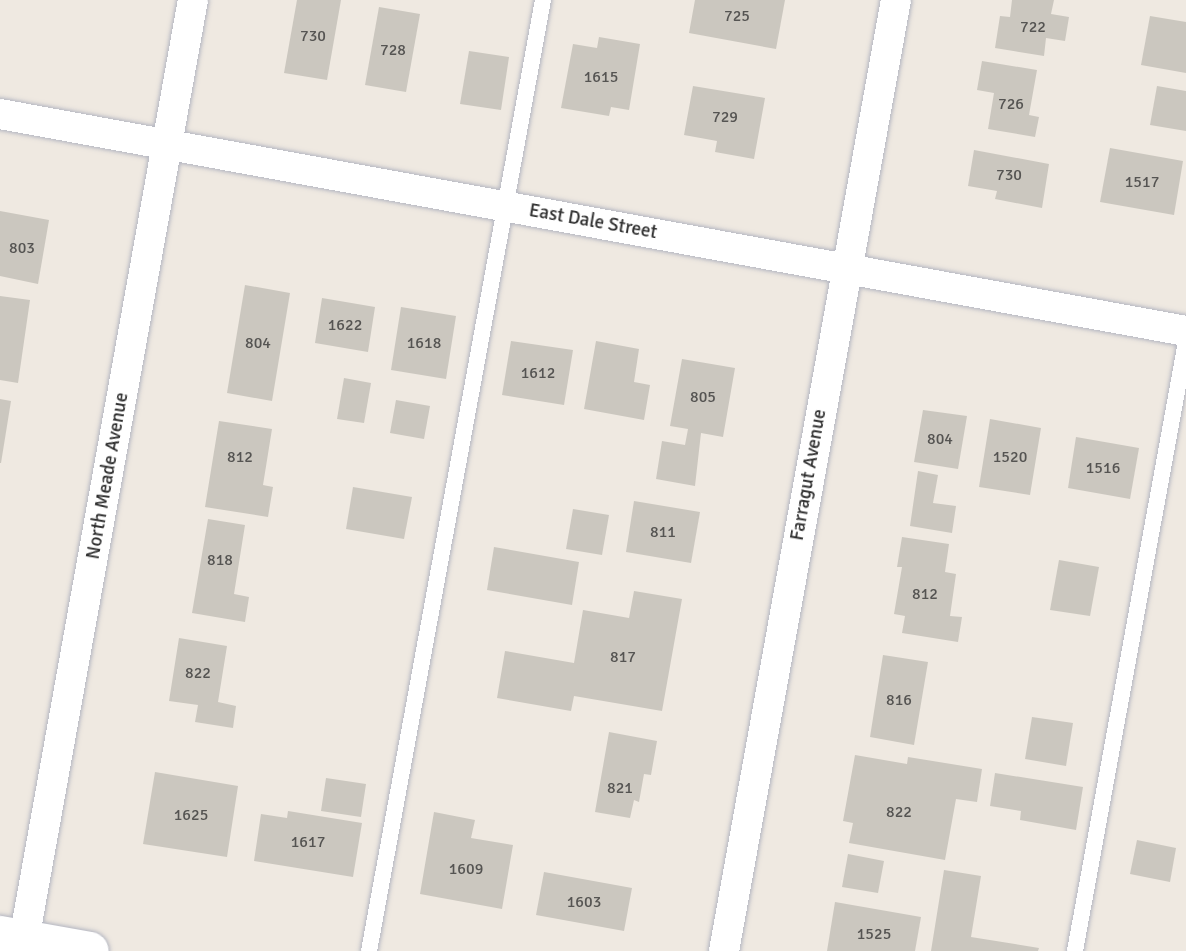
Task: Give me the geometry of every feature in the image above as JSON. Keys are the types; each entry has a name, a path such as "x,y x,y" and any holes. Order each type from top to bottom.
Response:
{"street":[{"name":"North Meade Avenue","path":"15,942 169,145 193,0"},
{"name":"Farragut Avenue","path":"724,951 896,0"},
{"name":"East Dale Street","path":"0,114 1186,331"},
{"path":"15,942 90,951"}],"lane":[{"path":"369,951 543,0"},
{"path":"1075,951 1186,342"}],"building":[{"path":"297,0 341,0 327,80 284,73"},
{"path":"695,0 785,0 776,49 689,33"},
{"path":"1012,0 1054,0 1051,14 1069,17 1065,41 1046,38 1044,56 995,48 1000,16 1010,17"},
{"path":"379,7 420,14 406,92 365,85"},
{"path":"1150,16 1186,22 1186,73 1141,65"},
{"path":"599,37 640,44 629,110 611,107 609,116 561,108 573,44 597,48"},
{"path":"469,51 509,57 501,110 460,104"},
{"path":"982,61 1037,70 1029,115 1039,117 1035,137 988,129 994,93 977,90"},
{"path":"693,86 765,98 754,159 715,152 717,141 684,135"},
{"path":"1157,86 1186,91 1186,131 1150,125"},
{"path":"1110,148 1183,161 1174,215 1100,202"},
{"path":"974,150 1049,164 1042,208 995,199 997,191 968,186"},
{"path":"0,211 49,220 38,284 0,276"},
{"path":"245,285 290,293 272,401 227,393"},
{"path":"0,296 30,300 18,383 0,380"},
{"path":"322,298 375,307 368,352 315,343"},
{"path":"401,307 456,316 446,379 391,370"},
{"path":"511,341 573,350 564,405 502,395"},
{"path":"596,341 639,349 634,382 650,385 644,420 584,409"},
{"path":"682,359 735,368 723,437 701,433 695,486 656,479 662,441 685,445 688,429 670,426"},
{"path":"344,378 371,383 364,423 337,419"},
{"path":"0,399 11,401 1,463 0,463"},
{"path":"396,400 430,406 424,439 390,433"},
{"path":"923,410 967,416 958,469 914,462"},
{"path":"990,419 1041,428 1030,495 979,487"},
{"path":"219,421 272,429 263,485 273,487 268,517 205,507"},
{"path":"1076,437 1139,448 1130,499 1068,488"},
{"path":"918,471 938,475 933,503 956,506 952,533 910,526"},
{"path":"353,487 412,497 404,539 346,529"},
{"path":"634,501 700,512 691,563 626,552"},
{"path":"573,509 609,515 602,555 566,549"},
{"path":"208,519 245,525 234,594 249,597 245,622 192,613"},
{"path":"902,537 949,544 945,572 956,574 950,616 962,617 958,642 902,633 905,616 894,614 902,567 897,567"},
{"path":"494,547 579,562 572,605 487,590"},
{"path":"1059,560 1099,567 1090,616 1050,610"},
{"path":"634,591 682,599 662,711 574,696 571,711 497,698 505,651 574,663 583,610 629,618"},
{"path":"179,638 227,646 218,702 236,706 233,728 195,722 198,705 169,701"},
{"path":"883,655 928,662 914,745 870,737"},
{"path":"1032,717 1073,723 1066,766 1025,759"},
{"path":"609,732 657,741 651,775 644,774 639,802 634,800 630,818 595,812"},
{"path":"855,755 907,764 908,757 982,769 977,802 956,799 945,860 849,843 853,823 843,821"},
{"path":"155,772 238,786 227,857 143,844"},
{"path":"995,773 1083,787 1076,830 1020,820 1021,811 990,806"},
{"path":"326,778 366,784 361,817 321,811"},
{"path":"288,811 362,823 353,877 254,861 261,814 287,818"},
{"path":"434,812 475,820 471,838 513,845 502,909 420,894"},
{"path":"1137,840 1176,848 1170,882 1130,874"},
{"path":"848,854 884,861 878,893 842,887"},
{"path":"944,870 981,876 971,937 1039,948 1038,951 931,951"},
{"path":"544,872 632,888 624,931 536,915"},
{"path":"835,902 921,917 915,951 827,951"}]}
